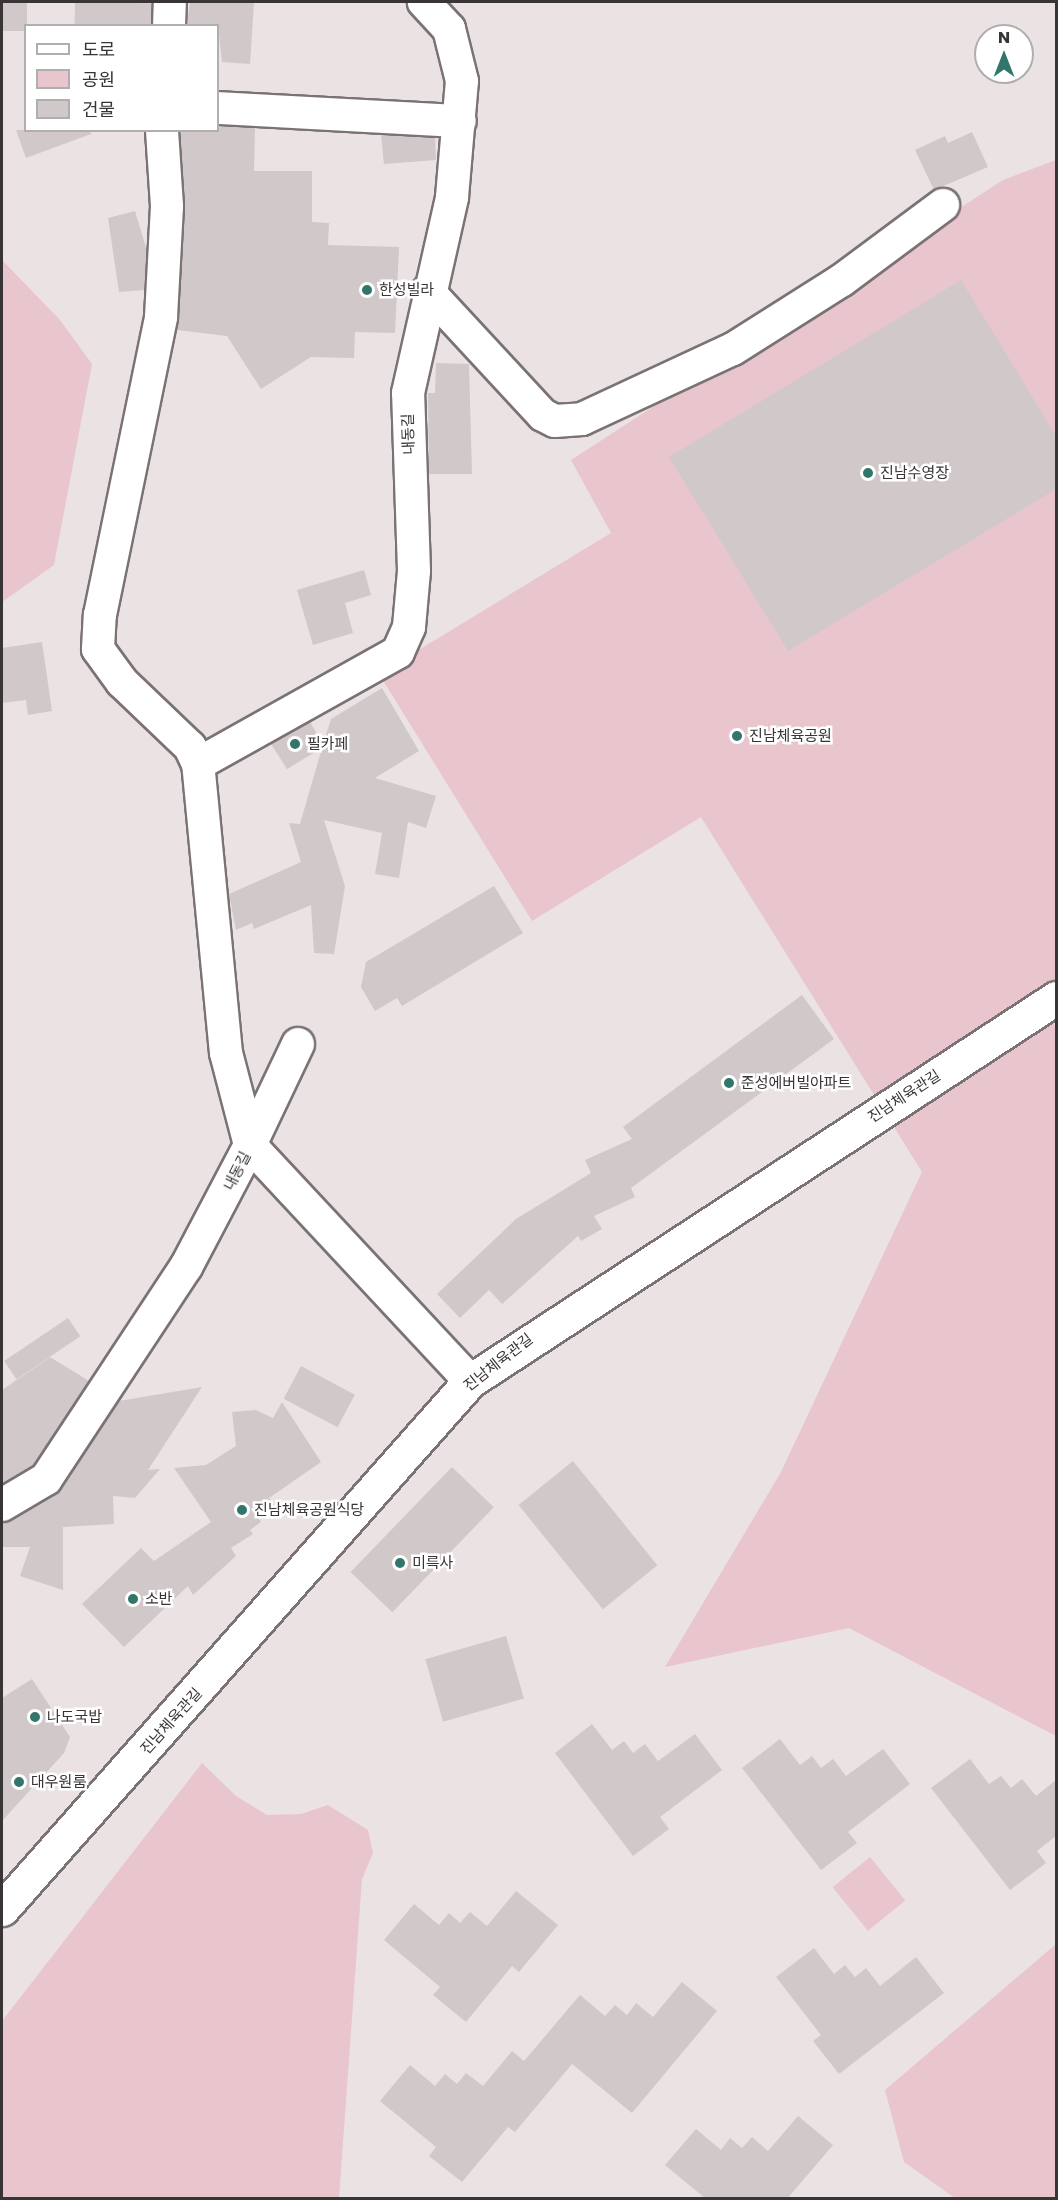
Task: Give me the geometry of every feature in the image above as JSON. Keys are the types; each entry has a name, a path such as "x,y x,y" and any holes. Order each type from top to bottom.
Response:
{"street":[{"path":"169,24 170,2"},
{"name":"내동길","path":"198,764 398,652 405,638 414,571 408,393 428,291 452,197 460,121 455,44 424,2"},
{"path":"219,108 460,121"},
{"name":"내동길","path":"2,1505 46,1479 186,1267 250,1145 226,1053 198,764 190,747 103,661 98,641 161,317 167,206 162,132"},
{"path":"428,291 543,415 555,421 582,419 733,350 842,280 943,205"},
{"name":"진남체육관길","path":"2,1909 470,1381 536,1333 1056,998"},
{"path":"298,1044 250,1145 470,1381"}],"green space":[{"name":"진남체육공원","path":"1056,160 1056,1736 849,1628 665,1667 781,1472 922,1172 701,817 532,921 379,674 611,533 571,460 1003,180"},
{"path":"2,260 60,320 92,364 54,565 2,602"},
{"path":"202,1763 236,1796 267,1815 301,1814 328,1805 368,1830 373,1853 362,1879 339,2198 2,2198 2,2021"},
{"path":"870,1857 905,1901 868,1931 833,1887"},
{"path":"1056,1944 1056,2198 955,2198 904,2162 885,2090"}],"building":[{"path":"2,2 27,2 27,24 24,24 24,31 2,31"},
{"path":"75,2 152,3 152,24 75,24"},
{"path":"190,2 254,2 250,64 222,62 219,24 187,24"},
{"path":"219,126 255,128 254,171 312,171 312,222 329,223 328,245 399,247 395,333 355,332 354,358 311,357 261,389 227,336 177,330 185,207 180,132 219,132"},
{"path":"16,130 91,132 91,134 26,158"},
{"path":"972,132 988,167 934,190 915,150 945,136 948,143"},
{"path":"381,135 435,138 436,160 384,164"},
{"path":"135,211 147,251 144,290 119,292 108,218"},
{"name":"진남수영장","path":"961,280 1056,436 1056,489 788,651 669,457"},
{"path":"436,363 469,364 472,474 429,474 428,393 435,393"},
{"path":"364,570 371,595 345,603 353,633 313,645 297,590"},
{"path":"42,642 52,711 28,715 26,700 2,703 2,648"},
{"path":"382,688 419,751 375,778 436,796 426,828 408,822 399,878 375,874 382,833 324,820 345,886 334,954 314,953 311,905 254,929 252,923 236,930 229,894 301,862 289,823 300,824 322,748 287,769 271,744 310,722 323,744 331,719"},
{"path":"494,886 523,933 402,1006 397,998 375,1011 361,987 366,962"},
{"path":"802,995 834,1039 631,1188 635,1197 594,1216 602,1229 581,1241 578,1236 502,1304 489,1290 460,1318 437,1294 516,1219 591,1173 585,1160 632,1139 623,1127"},
{"path":"68,1318 80,1336 16,1379 4,1361"},
{"path":"50,1357 89,1381 33,1466 2,1484 2,1390"},
{"path":"301,1366 355,1395 337,1427 284,1399"},
{"path":"202,1387 148,1470 160,1469 135,1498 113,1496 114,1524 63,1527 63,1590 20,1576 30,1547 2,1547 2,1523 61,1489 119,1401"},
{"path":"282,1402 321,1462 269,1498 274,1505 257,1516 261,1522 250,1530 253,1534 231,1548 236,1556 193,1595 188,1586 124,1647 82,1604 141,1548 154,1561 211,1522 174,1468 206,1465 236,1446 232,1412 256,1410 273,1418"},
{"path":"573,1461 657,1565 603,1609 519,1505"},
{"path":"452,1467 494,1507 392,1612 351,1572"},
{"path":"506,1636 524,1698 443,1722 425,1659"},
{"path":"32,1679 70,1737 64,1753 2,1821 2,1698"},
{"path":"592,1724 612,1750 624,1741 633,1753 645,1744 658,1761 695,1734 722,1770 660,1817 669,1829 633,1856 555,1753"},
{"path":"780,1739 800,1765 812,1756 821,1768 833,1759 846,1776 883,1749 910,1784 848,1832 857,1843 821,1870 742,1768"},
{"path":"970,1759 989,1784 1001,1776 1011,1788 1022,1779 1036,1796 1056,1780 1056,1836 1037,1851 1046,1863 1010,1890 931,1788"},
{"path":"516,1891 558,1925 519,1972 512,1966 466,2022 433,1995 440,1987 384,1940 414,1904 439,1925 449,1913 460,1923 470,1912 487,1926"},
{"path":"814,1948 834,1974 845,1965 855,1977 866,1968 880,1986 916,1957 944,1993 839,2074 813,2041 821,2035 776,1977"},
{"path":"682,1982 717,2011 632,2113 572,2064 515,2132 508,2127 462,2182 429,2156 436,2147 380,2101 410,2065 435,2086 445,2074 457,2084 466,2073 483,2086 512,2051 524,2061 580,1995 605,2016 615,2005 627,2015 636,2003 653,2017"},
{"path":"798,2116 833,2145 787,2199 706,2199 665,2165 696,2129 721,2150 730,2138 742,2148 752,2137 768,2151"}],"place":[{"name":"한성빌라","path":"367,290"},
{"name":"진남수영장","path":"868,473"},
{"name":"진남체육공원","path":"737,736"},
{"name":"필카페","path":"295,744"},
{"name":"준성에버빌아파트","path":"729,1083"},
{"name":"진남체육공원식당","path":"242,1510"},
{"name":"미륵사","path":"400,1563"},
{"name":"소반","path":"133,1599"},
{"name":"나도국밥","path":"35,1717"},
{"name":"대우원룸","path":"19,1782"}]}
